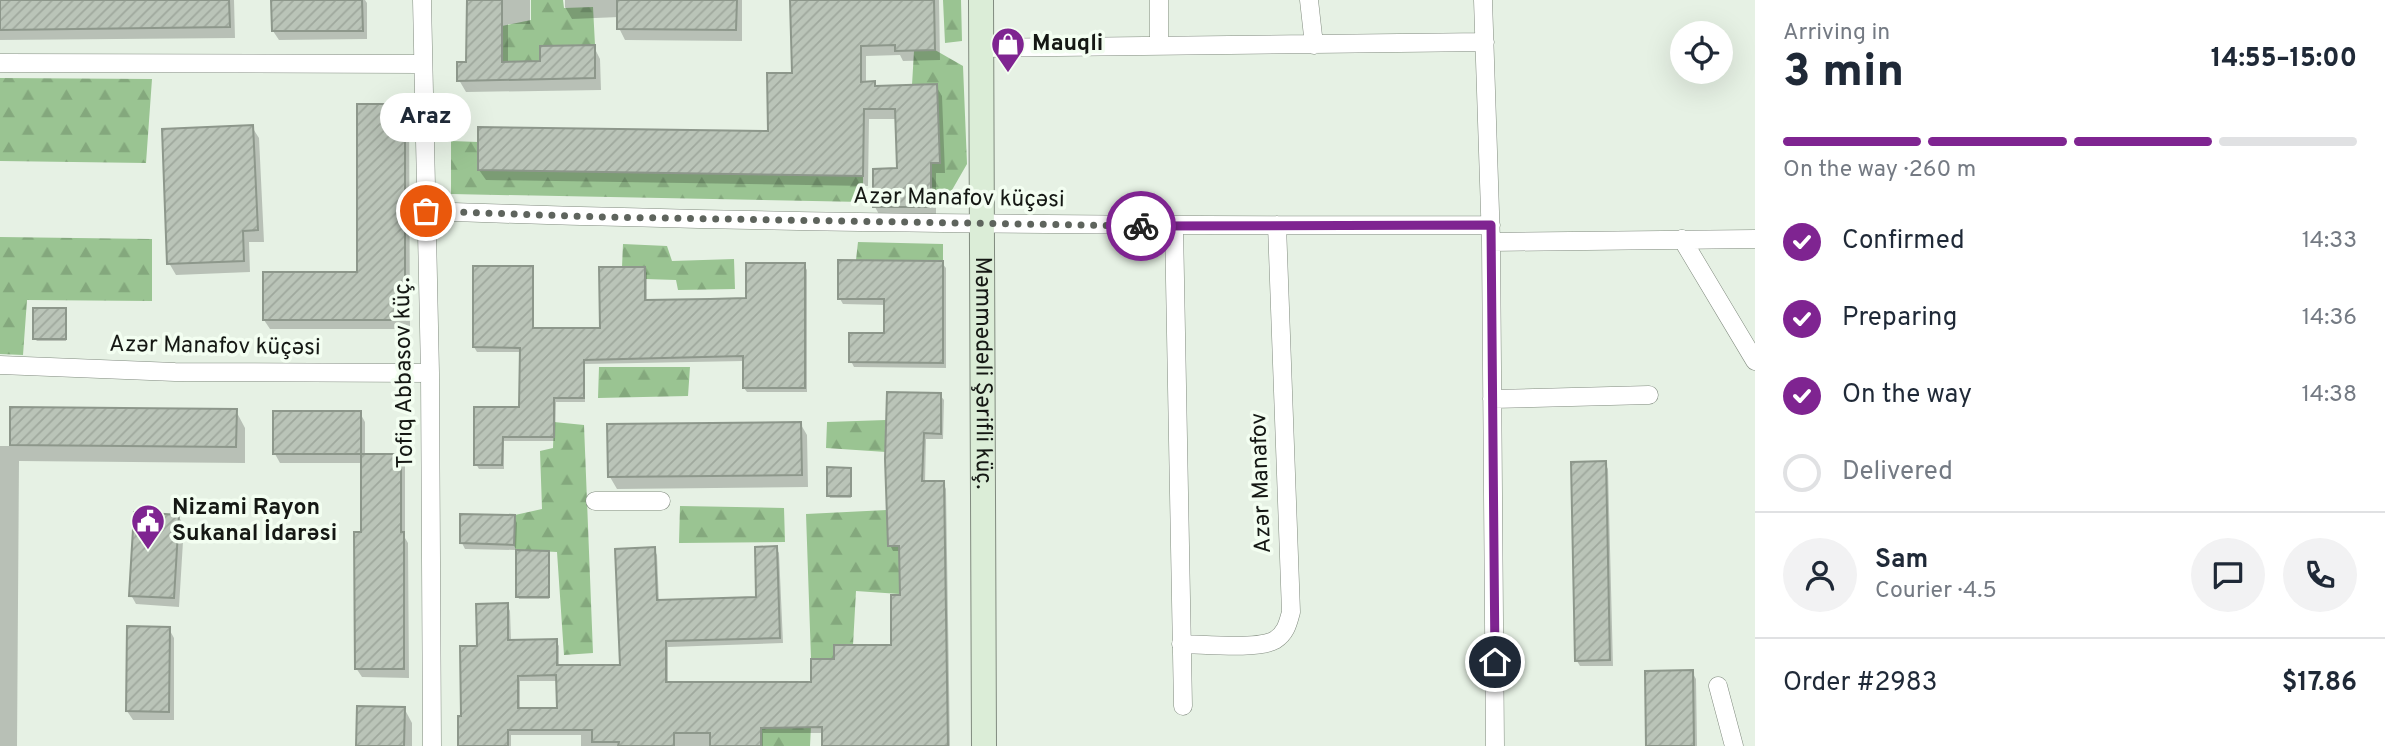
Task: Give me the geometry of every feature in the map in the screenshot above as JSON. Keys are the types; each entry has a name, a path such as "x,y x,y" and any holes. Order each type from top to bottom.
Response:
{"street":[{"name":"Tofiq Abbasov küç.","path":"422,0 430,373 432,746"},
{"name":"Məmmədəli Şərifli küç.","path":"981,0 984,746"},
{"path":"1159,0 1159,44"},
{"path":"1309,0 1314,45"},
{"path":"1483,0 1491,234 1495,746"},
{"path":"981,48 1485,41"},
{"path":"0,62 423,64"},
{"name":"Azər Manafov küçəsi","path":"426,211 982,225 1277,225 1491,234 1755,239"},
{"name":"Azər Manafov","path":"1181,644 1258,645 1275,639 1286,629 1291,612 1277,225"},
{"path":"1174,226 1183,706"},
{"path":"1682,239 1755,361"},
{"name":"Azər Manafov küçəsi","path":"0,365 175,372 430,373"},
{"path":"1492,399 1649,395"},
{"path":"595,501 661,501"},
{"path":"1718,685 1734,746"}],"green space":[{"path":"531,0 563,0 564,8 593,7 595,45 540,46 540,61 501,62 502,26 531,20"},
{"path":"943,0 961,0 962,41 945,43"},
{"path":"935,50 963,66 967,164 948,197 931,197 929,163 940,162 937,84 912,85 914,51"},
{"path":"0,78 152,79 146,163 0,161"},
{"path":"451,141 478,142 478,170 863,176 863,202 451,194"},
{"path":"0,237 152,239 152,301 27,300 23,355 0,354"},
{"path":"858,242 943,244 943,261 856,260"},
{"path":"623,244 667,246 672,261 734,259 735,289 678,290 676,280 645,279 645,267 622,267"},
{"path":"599,367 690,367 688,396 598,398"},
{"path":"886,420 886,452 826,448 827,422"},
{"path":"554,422 584,425 593,653 564,655 557,552 516,550 514,545 515,515 542,509 540,451 553,448"},
{"path":"680,506 784,508 785,542 679,543"},
{"path":"887,510 888,546 899,546 900,567 914,595 856,591 853,645 834,659 811,659 806,514"},
{"path":"811,726 810,746 761,746 761,728"}],"building":[{"path":"0,0 229,0 230,27 0,30"},
{"path":"271,0 362,0 363,31 272,31"},
{"path":"467,0 502,0 502,62 540,61 540,46 595,45 595,78 457,81 457,62 466,62"},
{"path":"617,0 737,0 736,30 617,29"},
{"path":"790,0 934,0 935,50 895,51 895,45 861,46 861,82 875,81 875,86 937,84 940,163 931,163 931,207 873,207 873,169 897,168 895,109 864,109 863,176 478,170 478,127 768,131 767,73 792,73"},
{"path":"357,104 405,104 405,320 263,320 263,272 357,272"},
{"path":"253,125 258,230 243,231 244,261 167,264 162,129"},
{"path":"838,260 943,261 943,363 849,362 849,333 884,333 884,299 838,299"},
{"path":"746,263 805,263 805,388 743,388 743,356 584,360 584,398 554,398 554,437 503,437 502,465 474,465 474,407 519,407 520,348 473,347 473,266 533,266 533,328 600,328 599,267 645,267 645,300 710,299 746,298"},
{"path":"33,308 66,308 66,339 33,339"},
{"path":"887,392 941,393 941,434 924,433 922,481 944,481 948,746 822,746 822,727 761,728 761,746 710,746 710,733 674,733 674,746 618,746 619,742 592,742 592,730 508,730 508,746 458,746 458,716 461,716 460,646 477,646 476,604 508,603 508,640 557,639 557,665 620,665 615,549 655,547 657,600 756,597 755,547 777,546 780,638 666,641 666,682 811,682 811,659 834,659 834,645 891,645 891,595 900,595 899,546 888,546 885,459","holes":["556,675 557,708 518,708 518,676"]},
{"path":"10,407 237,409 236,447 10,445"},
{"path":"273,411 361,411 361,454 273,454"},
{"path":"801,422 802,475 608,477 607,424"},
{"path":"361,454 401,454 404,669 355,669 354,532 361,532"},
{"path":"1606,461 1610,660 1575,661 1571,462"},
{"path":"827,467 851,468 851,496 827,496"},
{"path":"134,512 179,515 174,598 129,596"},
{"path":"460,514 515,515 514,545 460,543"},
{"path":"516,550 549,551 549,597 516,597"},
{"path":"127,626 170,627 169,712 126,711"},
{"path":"1693,670 1694,746 1646,746 1645,671"},
{"path":"357,706 405,707 404,746 356,746"}],"way so far":[{"path":"426,211 982,225 1141,226"}],"place":[{"name":"Mauqli","path":"1008,74"},
{"name":"Araz","path":"426,211"},
{"name":"Nizami Rayon Sukanal İdarəsi","path":"148,551"}],"route":[{"path":"1141,226 1491,225 1495,662"}]}
